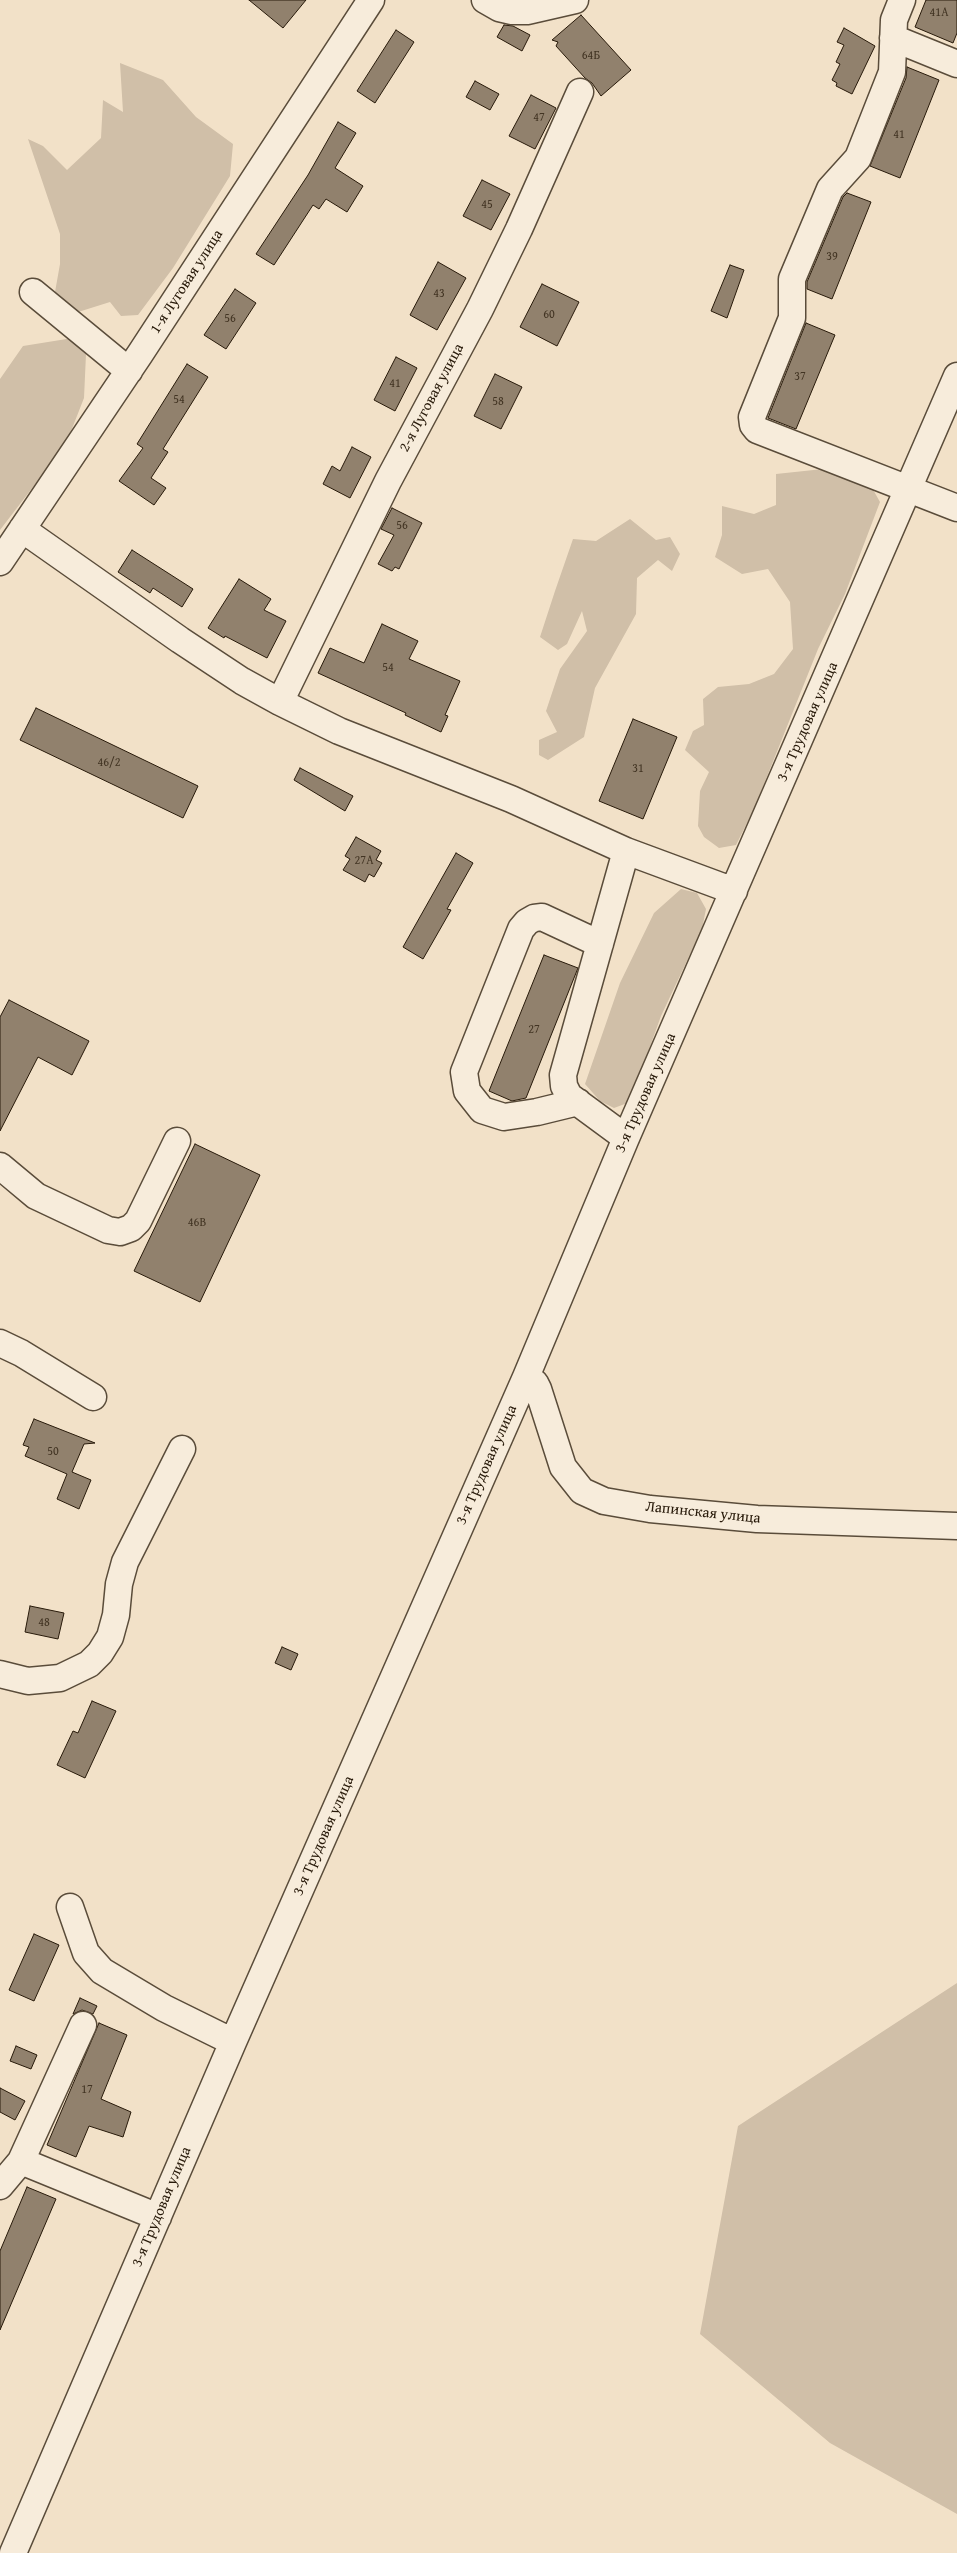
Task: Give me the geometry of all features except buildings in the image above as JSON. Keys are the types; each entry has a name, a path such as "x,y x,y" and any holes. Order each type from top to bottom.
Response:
{"street":[{"name":"1-я Луговая улица","path":"0,562 129,371 372,0"},
{"path":"485,0 499,8 512,11 528,11 575,0"},
{"path":"902,0 894,20 892,72 858,158 830,189 792,279 792,318 752,417 753,424 757,430 957,508"},
{"path":"894,38 957,64"},
{"name":"2-я Луговая улица","path":"280,702 388,481 480,309 519,229 580,92"},
{"path":"33,292 129,371"},
{"name":"3-я Трудовая улица","path":"12,2553 233,2042 526,1377 626,1138 957,376"},
{"path":"22,529 188,645 242,681 280,702 339,731 511,799 626,851 734,891"},
{"path":"626,851 563,1075 564,1086 569,1096 626,1138"},
{"path":"578,1102 537,1112 504,1117 482,1110 466,1091 464,1072 521,929 526,922 542,917 600,944"},
{"path":"0,1166 36,1196 108,1230 120,1232 131,1228 138,1221 177,1141"},
{"path":"0,1344 21,1353 93,1397"},
{"name":"Лапинская улица","path":"526,1377 535,1383 563,1468 582,1491 604,1501 650,1509 757,1519 957,1526"},
{"path":"0,1674 28,1681 60,1678 82,1668 100,1653 110,1637 116,1615 119,1584 125,1562 182,1449"},
{"path":"70,1908 86,1953 102,1971 164,2008 233,2042"},
{"path":"0,2186 21,2161 83,2025"},
{"path":"21,2161 158,2217"}],"shaded area":[{"path":"120,63 163,80 196,117 233,144 230,176 173,268 138,315 121,316 110,302 75,313 55,292 60,264 60,234 28,139 43,146 67,170 101,138 103,100 123,112"},
{"path":"79,337 86,354 84,398 66,444 0,530 0,379 23,346"},
{"path":"823,469 871,486 880,502 845,594 818,649 754,809 736,845 719,848 704,837 698,826 700,791 709,772 685,750 693,731 704,725 703,699 718,687 749,684 774,674 793,649 790,602 768,569 742,574 715,557 722,535 722,506 754,514 776,505 776,474"},
{"path":"630,519 656,540 670,537 680,554 672,571 658,560 637,578 636,614 595,688 584,737 548,760 539,755 539,740 557,732 546,711 560,669 587,631 582,611 567,644 558,650 540,637 555,591 573,539 596,541"},
{"path":"681,889 697,893 706,909 702,929 661,1016 630,1102 614,1108 600,1101 585,1084 620,983 654,913"},
{"path":"957,1983 957,2514 830,2443 700,2334 738,2126"}]}
